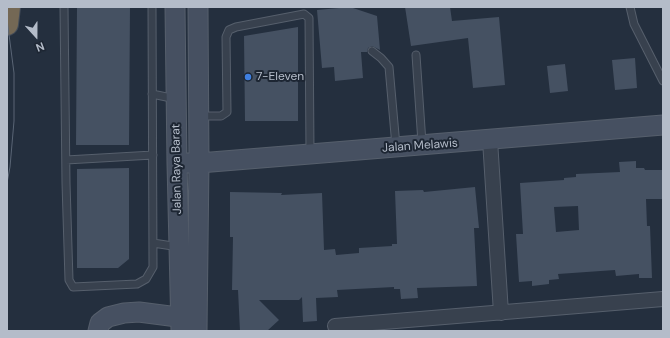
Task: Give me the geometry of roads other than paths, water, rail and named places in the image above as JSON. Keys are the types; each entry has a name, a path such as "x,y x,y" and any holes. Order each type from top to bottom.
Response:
{"highway":[{"path":"7,24 9,7"}],"main road":[{"name":"Jalan Raya Barat","path":"175,7 179,247 189,324"},
{"name":"Jalan Raya Barat","path":"189,324 199,163 198,7"},
{"name":"Jalan Melawis","path":"177,163 199,163 422,146 663,125"},
{"path":"98,331 100,323 114,314 139,312 189,324"}],"street":[{"path":"490,140 501,313"},
{"path":"335,326 663,299"}],"lane":[{"path":"64,7 69,280 73,287 137,284 146,279 153,267 152,7"},
{"path":"630,7 634,24 663,81"},
{"path":"199,116 222,116 227,112 226,37 229,30 236,27 304,14 309,18 310,154"},
{"path":"372,51 389,67 396,148"},
{"path":"416,55 422,146"},
{"path":"152,94 176,99"},
{"path":"66,160 153,155"},
{"path":"153,243 179,247"}],"tram line":[{"path":"7,19 14,73 14,121 7,183"}],"place":[{"name":"7-Eleven","path":"248,77"}]}
